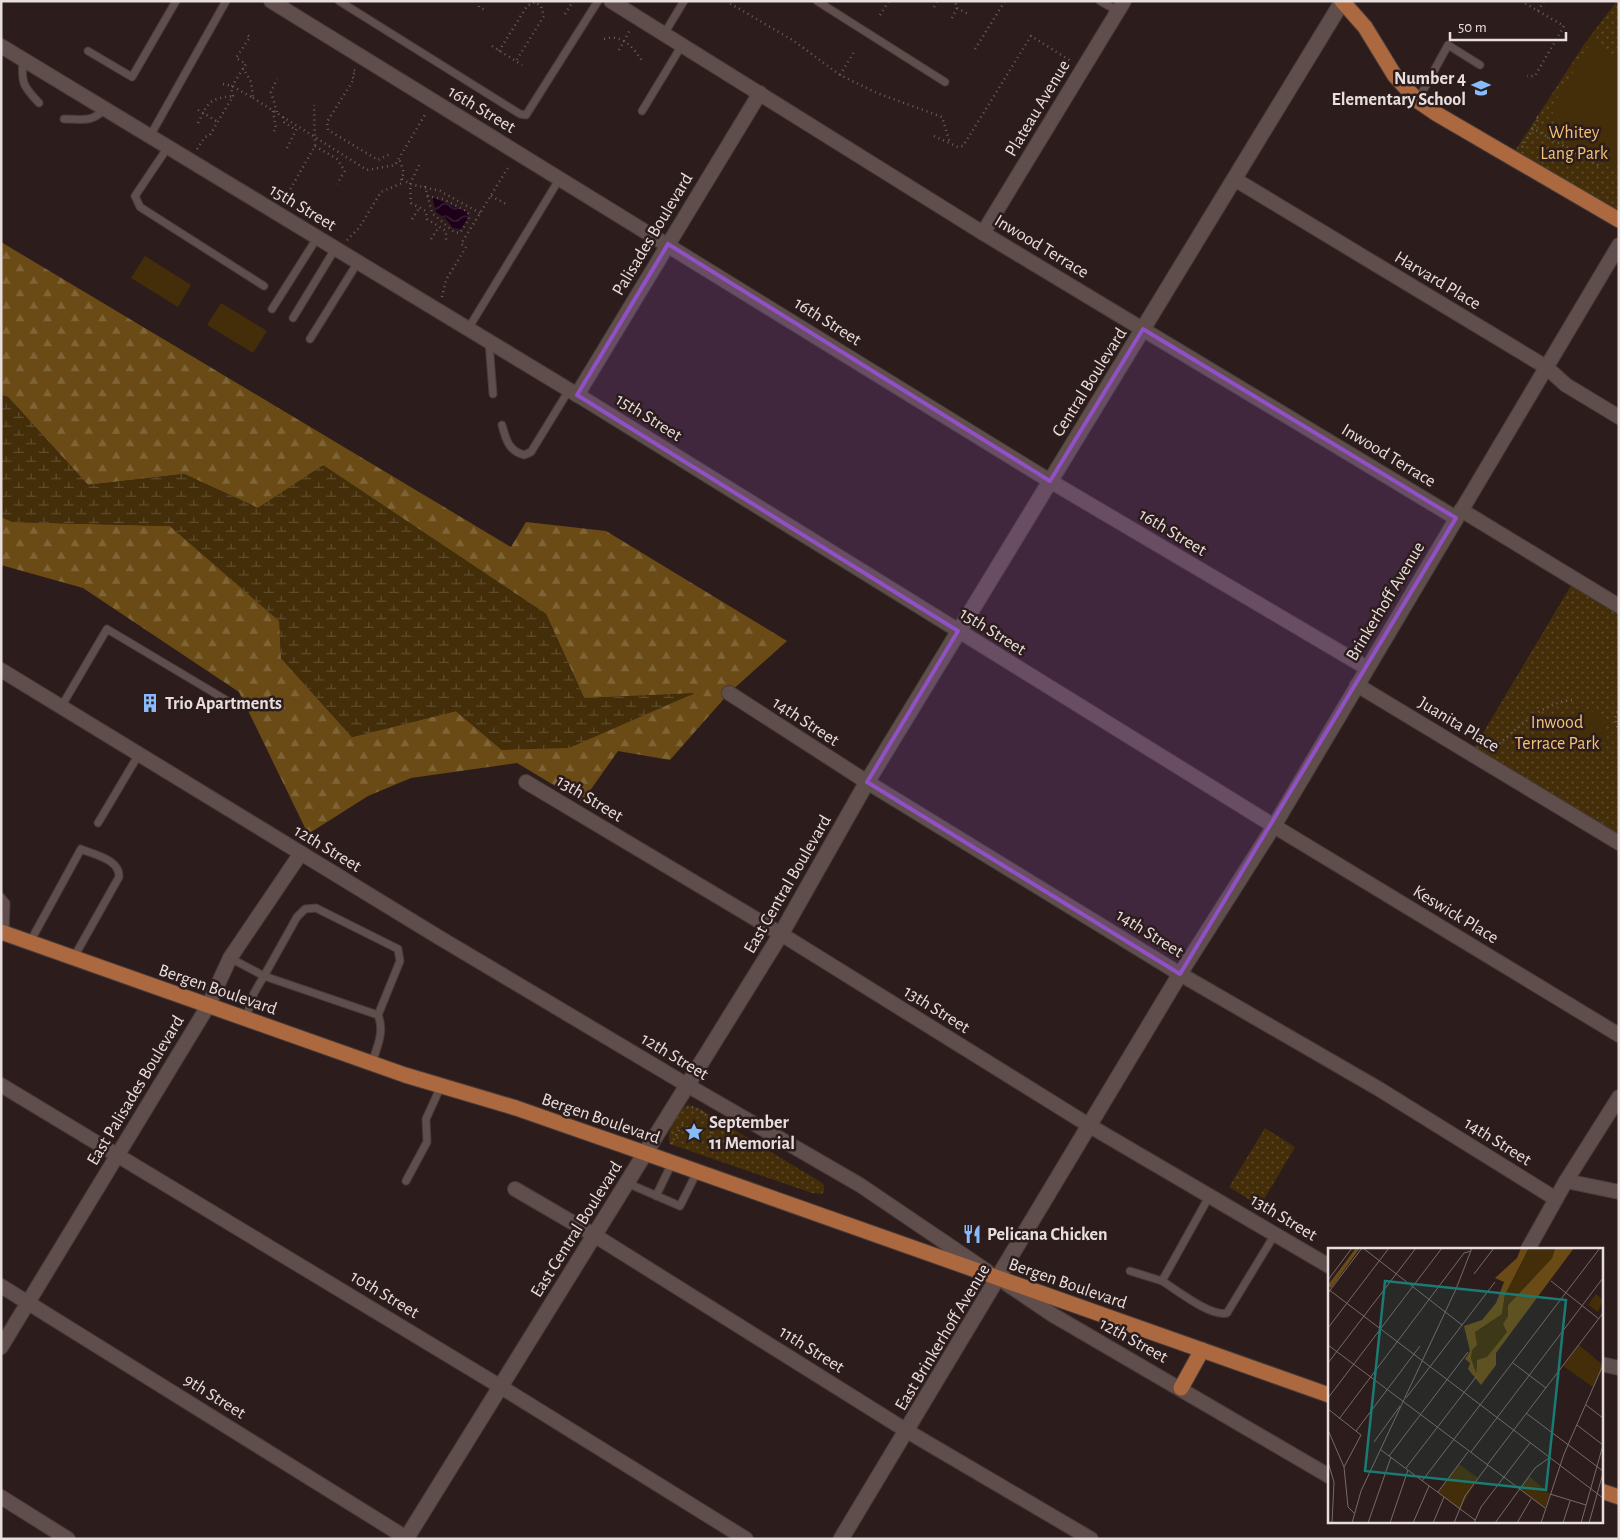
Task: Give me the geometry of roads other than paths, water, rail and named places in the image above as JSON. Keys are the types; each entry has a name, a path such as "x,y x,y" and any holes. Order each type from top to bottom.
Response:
{"main road":[{"path":"1342,2 1365,27 1395,76 1418,101 1437,114 1619,220"},
{"name":"Central Boulevard","path":"867,782 1236,180 1342,2"},
{"name":"East Central Boulevard","path":"407,1538 781,934 867,782"},
{"name":"Bergen Boulevard","path":"3,932 372,1063 516,1108 645,1152 998,1279 1328,1394"},
{"name":"East Brinkerhoff Avenue","path":"841,1539 1180,974"},
{"path":"1182,1388 1202,1350"},
{"path":"1602,1491 1619,1497"}],"street":[{"name":"16th Street","path":"271,1 1050,481 1367,668"},
{"name":"Inwood Terrace","path":"611,1 983,234 1619,606"},
{"name":"Plateau Avenue","path":"983,234 1121,6"},
{"name":"15th Street","path":"1,46 573,392 1274,826"},
{"name":"Palisades Boulevard","path":"573,392 668,244 760,93"},
{"name":"Harvard Place","path":"1236,180 1546,367 1566,385 1619,417"},
{"name":"Brinkerhoff Avenue","path":"1180,974 1274,826 1619,245"},
{"name":"12th Street","path":"1,670 687,1085 860,1185 1053,1315 1182,1388 1328,1475"},
{"name":"Juanita Place","path":"1357,685 1619,843"},
{"name":"14th Street","path":"729,693 867,782 1180,974 1386,1093 1556,1199"},
{"name":"13th Street","path":"526,782 781,934 1090,1126 1328,1265"},
{"name":"Keswick Place","path":"1274,826 1619,1035"},
{"name":"East Palisades Boulevard","path":"1,1347 208,1006 230,958 301,853"},
{"name":"10th Street","path":"1,1085 501,1387 746,1539"},
{"path":"1529,1248 1566,1181 1619,1097"},
{"path":"1566,1181 1619,1192"},
{"name":"11th Street","path":"516,1189 594,1235 907,1431 1091,1539"},
{"name":"9th Street","path":"1,1286 407,1538"},
{"path":"1602,1364 1619,1368"},
{"path":"1,1497 68,1539"}],"lane":[{"path":"88,51 132,77 176,1"},
{"path":"150,136 226,1"},
{"path":"339,1 520,114 526,115 598,1"},
{"path":"664,34 684,1"},
{"path":"817,1 945,82"},
{"path":"1100,1 1121,6"},
{"path":"642,112 682,45"},
{"path":"1418,101 1448,45 1480,65"},
{"path":"23,59 21,77 24,87 39,103"},
{"path":"64,119 90,120 96,118 105,109"},
{"path":"168,147 135,196 140,207 264,286"},
{"path":"468,329 560,178"},
{"path":"272,309 318,238"},
{"path":"293,318 336,249"},
{"path":"310,339 358,262"},
{"path":"489,342 494,394"},
{"path":"502,425 507,443 514,452 524,455 531,452 573,392"},
{"path":"61,707 107,629 226,700"},
{"path":"98,823 139,754"},
{"path":"30,942 81,849 113,863 119,872 119,877 74,957"},
{"path":"1,897 6,903 3,932"},
{"path":"246,1018 254,993 297,917 305,909 316,908 398,948 400,961 378,1015 382,1024 382,1031 372,1063"},
{"path":"230,958 264,976 378,1015"},
{"path":"406,1181 427,1142 426,1120 441,1086"},
{"path":"656,1196 672,1163"},
{"path":"626,1183 680,1206 697,1172"},
{"path":"1162,1281 1210,1195"},
{"path":"1130,1271 1162,1281 1198,1305 1220,1315 1227,1313 1275,1234"}],"water":[{"path":"432,197 467,212 468,218 461,229 453,228 446,219 436,212"}],"place":[{"name":"Number 4 Elementary School","path":"1481,88"},
{"name":"Trio Apartments","path":"150,703"},
{"name":"September 11 Memorial","path":"694,1132"},
{"name":"Pelicana Chicken","path":"972,1234"}],"park label":[{"name":"Whitey Lang Park","path":"1574,142"},
{"name":"Inwood Terrace Park","path":"1557,732"}]}
